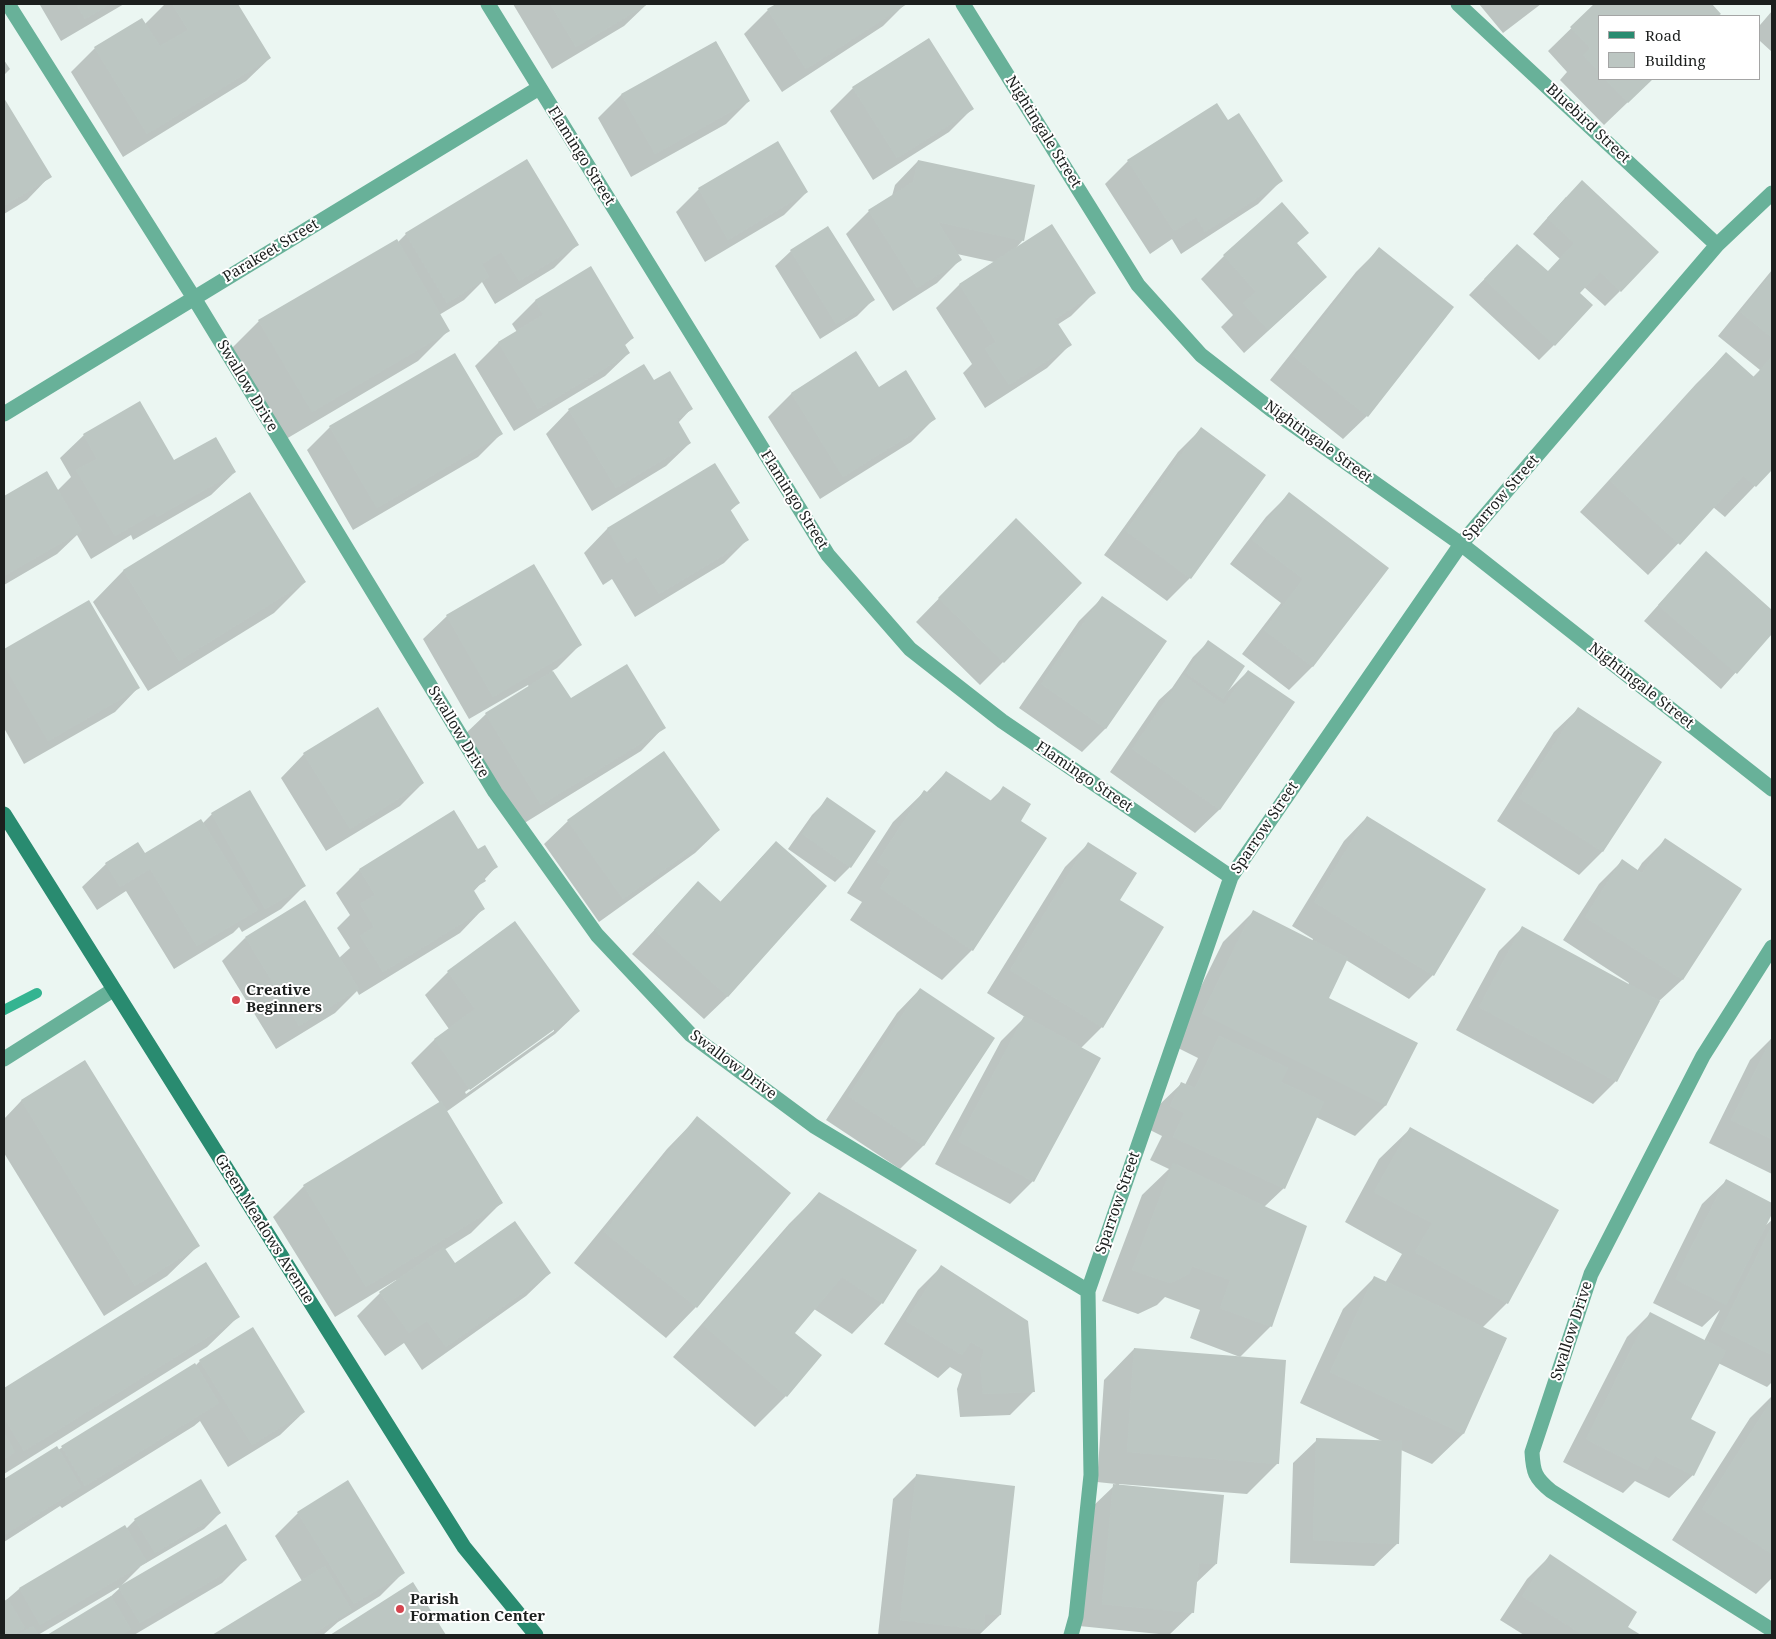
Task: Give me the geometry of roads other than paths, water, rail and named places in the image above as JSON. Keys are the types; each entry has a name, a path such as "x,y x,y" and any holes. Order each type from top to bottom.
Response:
{"street":[{"name":"Swallow Drive","path":"8,4 194,298 495,792 597,935 691,1035 814,1126 1088,1291"},
{"name":"Flamingo Street","path":"488,4 828,555 910,649 1002,721 1231,877"},
{"name":"Nightingale Street","path":"963,4 1138,284 1201,354 1273,411 1461,544 1772,789"},
{"name":"Bluebird Street","path":"1458,4 1717,245"},
{"name":"Parakeet Street","path":"4,414 540,88"},
{"name":"Sparrow Street","path":"1071,1635 1076,1617 1091,1474 1088,1291 1231,877 1461,544 1717,245 1772,193"},
{"name":"Green Meadows Avenue","path":"4,814 464,1547 536,1635"},
{"name":"Swallow Drive","path":"1772,947 1702,1056 1591,1274 1532,1452 1533,1469 1540,1482 1551,1491 1772,1630"},
{"path":"4,1059 113,990"}],"waterway":[{"path":"4,1010 37,993"}],"place":[{"name":"Creative Beginners","path":"236,1000"},
{"name":"Parish Formation Center","path":"400,1609"}]}
